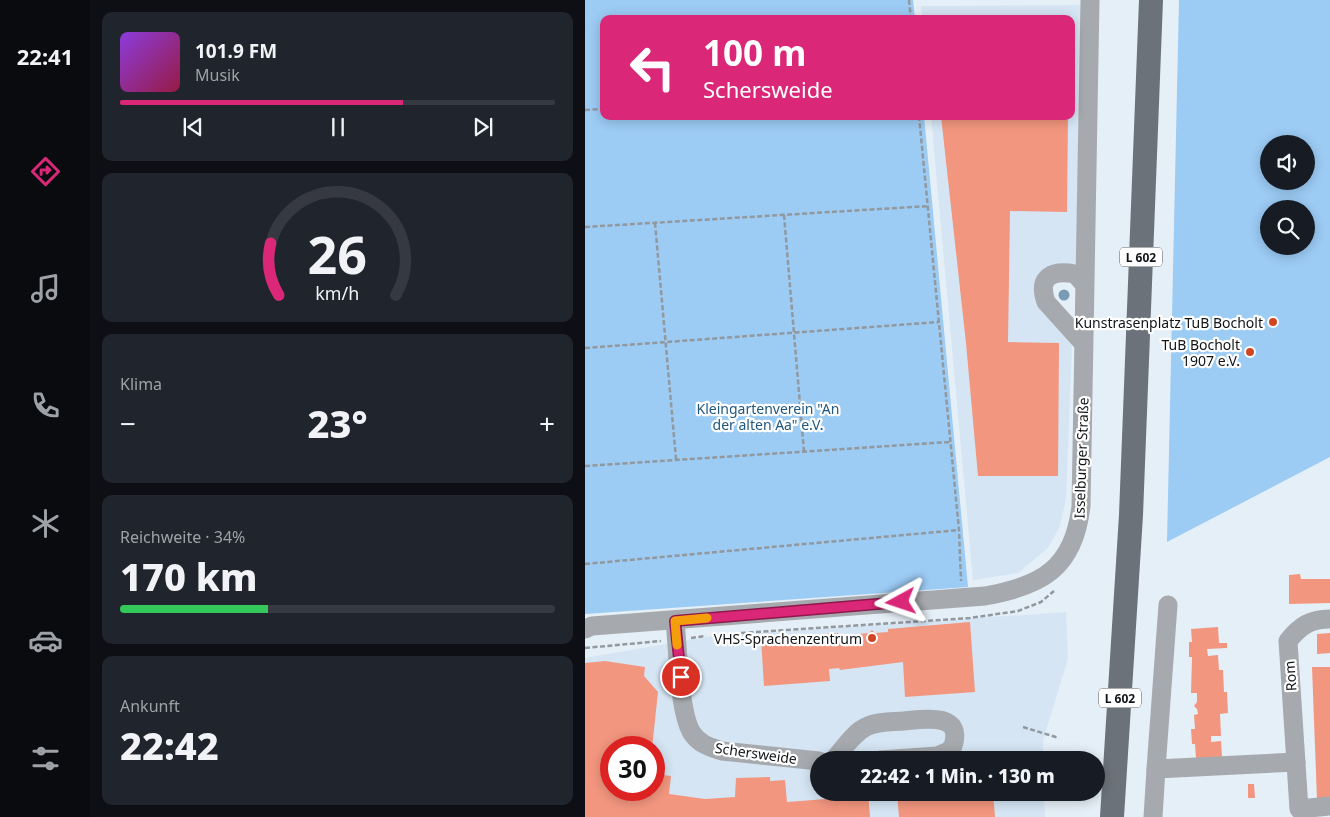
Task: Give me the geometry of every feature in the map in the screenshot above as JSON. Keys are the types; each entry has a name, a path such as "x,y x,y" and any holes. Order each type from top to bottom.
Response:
{"main road":[{"name":"L 602","path":"1112,817 1131,515 1151,0"}],"street":[{"name":"Isselburger Straße","path":"587,627 985,596 1009,592 1034,583 1059,563 1071,548 1078,532 1081,506 1090,0"},
{"path":"1083,343 1046,302 1043,284 1055,272 1075,274 1084,284"},
{"path":"1153,817 1168,605"},
{"name":"Rom","path":"1330,619 1316,619 1299,627 1287,641 1299,809 1330,806"},
{"name":"Schersweide","path":"675,621 685,715 693,734 707,746 722,751 810,760"},
{"path":"841,751 863,728 873,723 934,718 949,723 953,728 955,734 953,746 947,751"},
{"path":"1156,769 1296,762"}],"path":[{"path":"909,0 911,15"},
{"path":"585,110 600,109"},
{"path":"919,120 959,530 961,581"},
{"path":"585,227 929,206"},
{"path":"784,215 804,452"},
{"path":"655,223 676,459"},
{"path":"585,348 939,322"},
{"path":"585,466 950,442"},
{"path":"585,564 959,530"},
{"path":"1023,727 1059,738"}],"shaded area":[{"path":"1081,5 1080,265 1045,270 1063,331 1072,345 1066,499 1060,526 1048,548 1018,573 973,580 931,120 1075,120 1075,15 922,15 921,6"},
{"path":"1066,612 1068,659 1043,740 1043,751 810,751 810,801 1044,801 1045,817 585,817 585,658 706,637"}],"green space":[{"name":"Kleingartenverein \"An der alten Aa\" e.V.","path":"585,0 913,0 915,15 600,15 600,120 924,120 968,587 585,614"},
{"name":"TuB Bocholt 1907 e.V.","path":"1179,0 1330,0 1330,457 1167,542"}],"building":[{"path":"941,120 1068,120 1067,212 1010,211 1008,342 1059,343 1058,476 978,476 966,343"},
{"path":"1300,574 1301,579 1330,579 1330,603 1289,604 1289,575"},
{"path":"970,622 975,692 905,697 903,662 840,670 839,668 829,669 830,681 764,686 761,639 838,633 838,636 869,633 872,630 875,633 888,632 888,629"},
{"path":"1218,627 1219,643 1227,643 1227,648 1207,649 1208,656 1218,655 1219,670 1223,670 1224,692 1227,692 1228,713 1220,714 1221,736 1211,736 1211,742 1221,741 1222,757 1196,758 1195,744 1192,744 1191,729 1195,729 1194,715 1198,714 1194,706 1197,702 1197,693 1191,693 1192,657 1189,657 1189,642 1192,642 1191,629"},
{"path":"1330,633 1330,653 1317,654 1317,634"},
{"path":"605,661 645,667 644,676 658,692 653,736 600,736 600,801 665,801 665,775 671,776 669,794 705,799 735,797 736,778 770,777 770,781 785,780 787,802 869,801 870,817 585,817 585,663"},
{"path":"1312,667 1330,667 1330,799 1317,800"},
{"path":"1248,784 1254,784 1255,798 1248,798"},
{"path":"898,801 994,801 995,817 899,817"}],"slow traffic":[{"path":"677,645 675,621 707,618"}],"place":[{"name":"Kunstrasenplatz TuB Bocholt","path":"1273,322"},
{"name":"TuB Bocholt 1907 e.V.","path":"1250,352"},
{"name":"VHS-Sprachenzentrum","path":"872,638"}],"route":[{"path":"681,677 675,621 901,602"}]}
